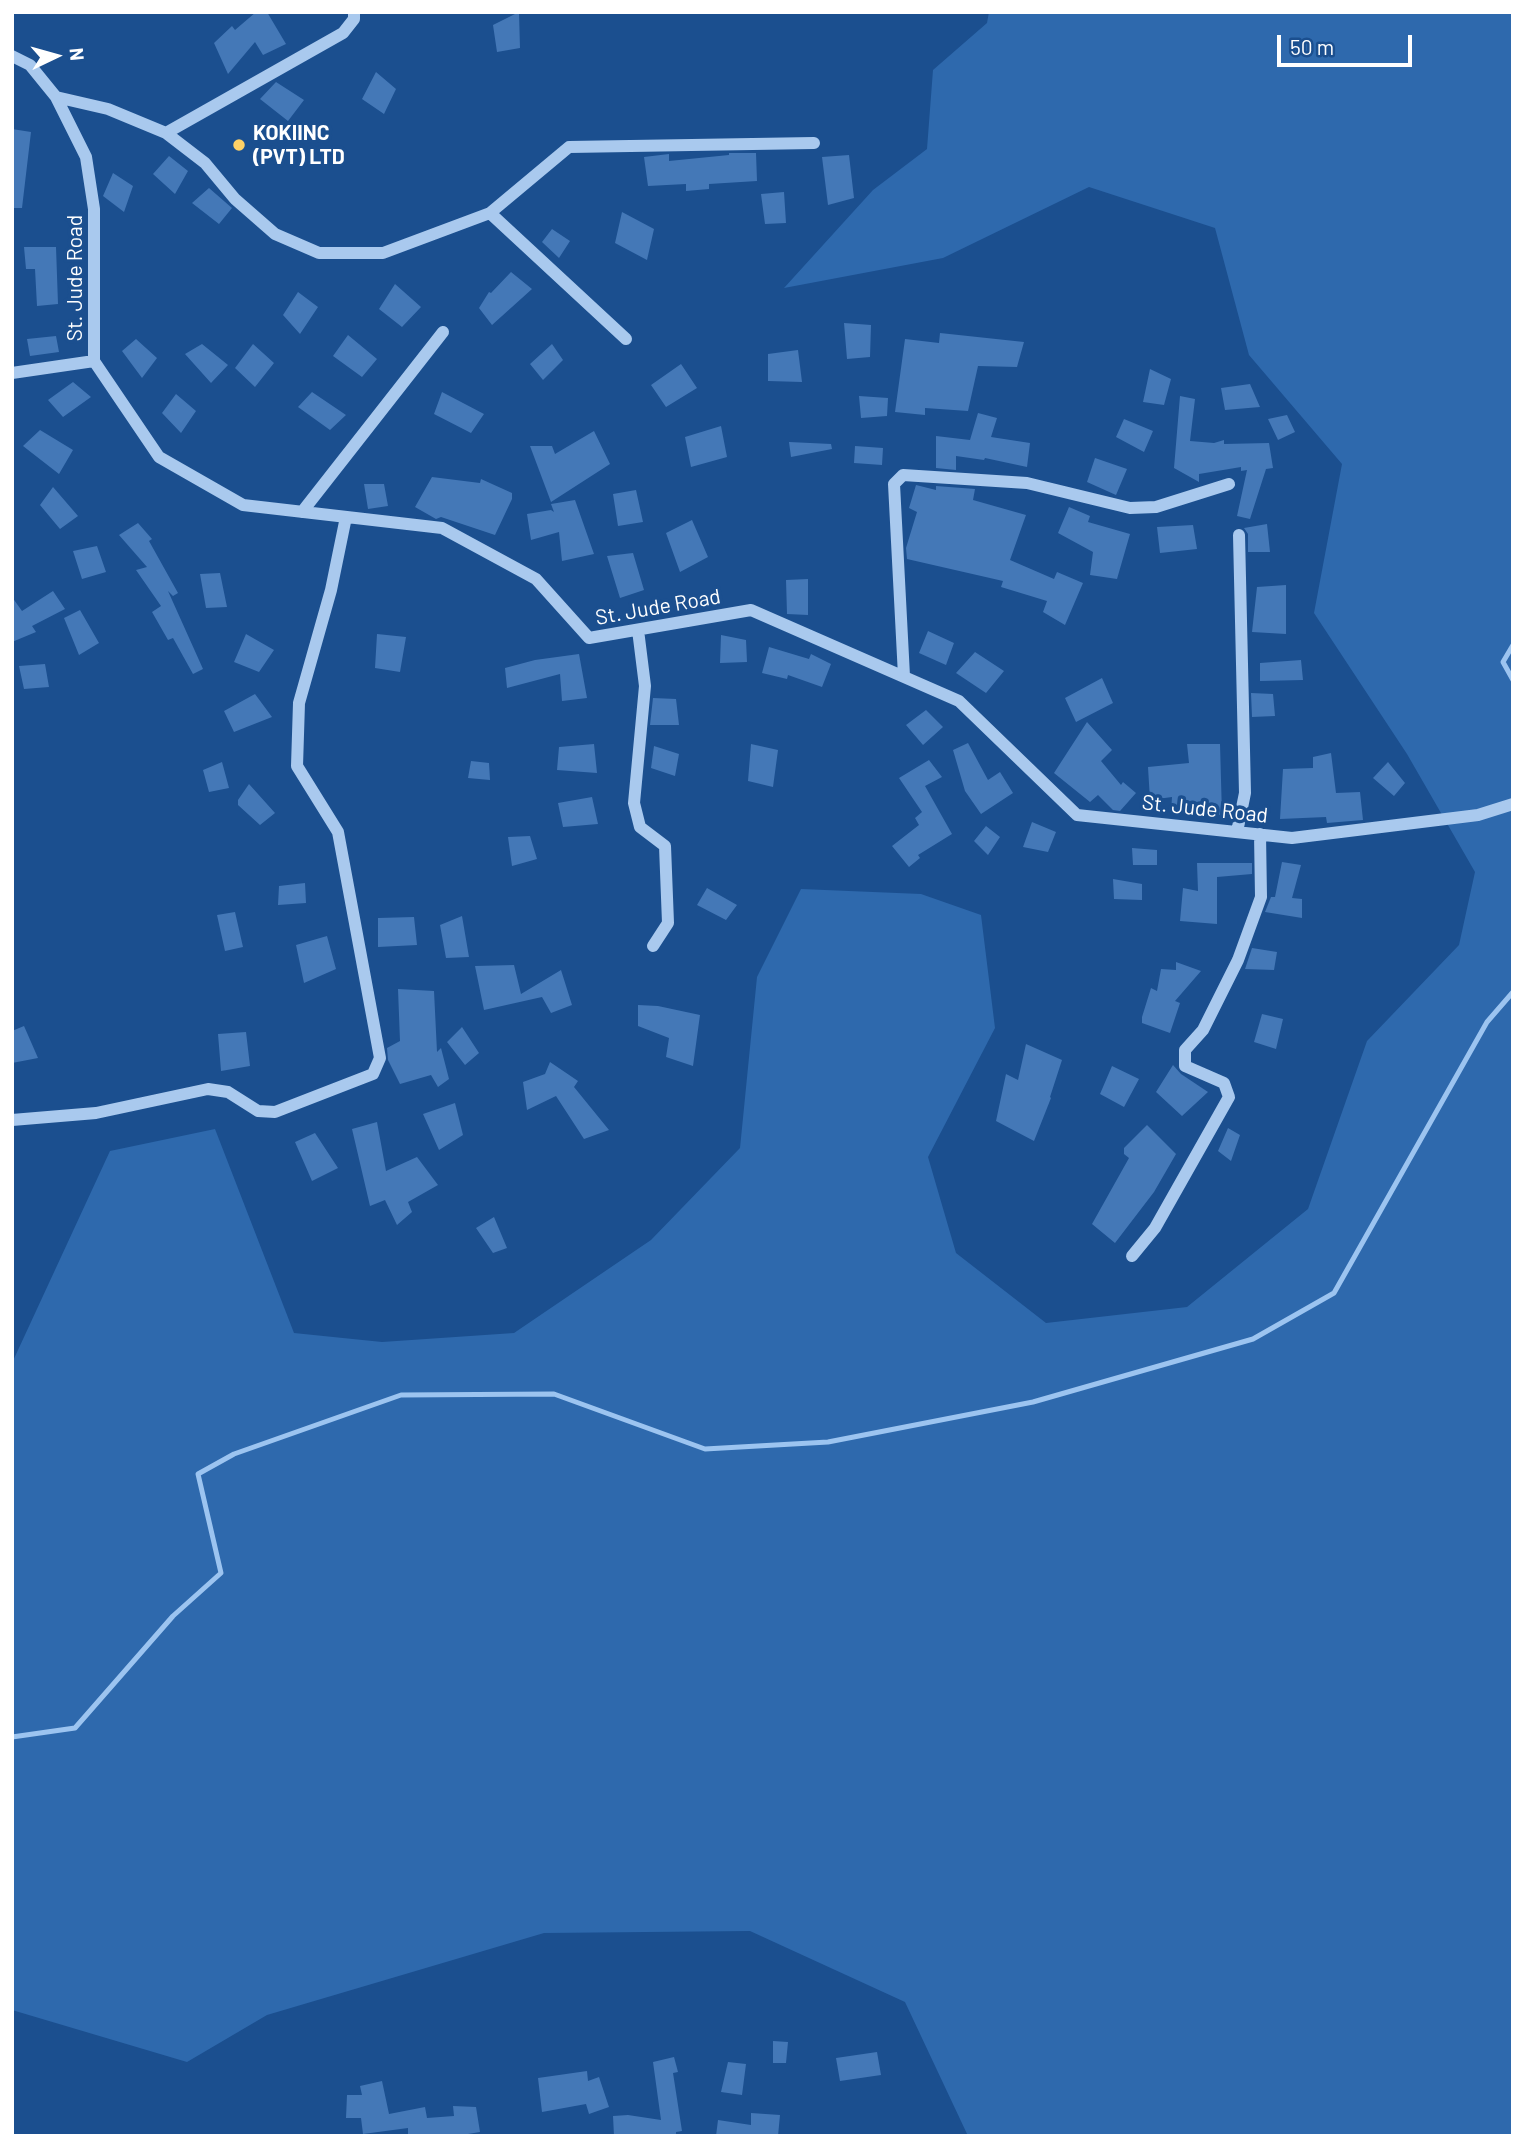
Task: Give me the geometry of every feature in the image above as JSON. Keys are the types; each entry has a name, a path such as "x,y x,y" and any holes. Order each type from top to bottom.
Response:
{"street":[{"path":"166,133 343,33 354,19 354,12"},
{"name":"St. Jude Road","path":"12,56 30,65 56,97 86,157 94,209 94,361 159,457 243,505 442,528 536,579 589,638 751,610 959,701 1077,815 1292,838 1478,815 1513,804"},
{"path":"56,97 108,109 166,133 205,163 235,199 275,234 319,253 383,253 490,213 569,147 814,143"},
{"path":"490,213 626,339"},
{"path":"302,512 443,332"},
{"path":"12,373 94,361"},
{"path":"904,676 894,484 903,475 1027,483 1130,508 1156,507 1229,484"},
{"path":"12,1120 96,1113 208,1089 228,1092 258,1111 275,1112 373,1074 380,1058 338,832 297,766 299,704 331,590 346,517"},
{"path":"1237,832 1245,793 1239,535"},
{"path":"638,630 645,686 634,803 640,827 665,846 668,923 653,946"},
{"path":"1132,1255 1155,1228 1229,1097 1224,1083 1185,1066 1185,1050 1203,1030 1238,960 1261,897 1260,834"}],"shaded area":[{"path":"989,12 1513,12 1513,2136 968,2136 905,2002 750,1931 544,1933 267,2015 187,2062 12,2010 12,1363 110,1151 215,1129 294,1333 382,1342 514,1333 651,1240 740,1148 757,977 801,889 921,894 981,915 995,1028 928,1157 956,1253 1046,1323 1187,1307 1308,1209 1367,1041 1459,945 1475,872 1407,754 1314,613 1342,464 1249,355 1215,228 1089,187 943,258 784,288 873,190 927,149 933,70 987,23"}],"building":[{"path":"256,12 267,12 286,44 263,55 255,42 228,74 214,43 232,26 235,30"},
{"path":"519,12 520,48 497,52 493,25"},
{"path":"376,72 396,89 384,114 362,99"},
{"path":"276,82 304,100 288,121 260,99"},
{"path":"12,129 31,132 22,208 12,208"},
{"path":"729,153 756,153 757,181 709,184 709,189 686,191 686,184 648,186 644,157 669,154 669,161"},
{"path":"849,155 854,198 828,205 822,157"},
{"path":"169,156 188,171 175,194 153,174"},
{"path":"113,173 133,186 124,212 103,196"},
{"path":"209,188 232,208 219,224 192,203"},
{"path":"784,192 786,223 765,224 761,194"},
{"path":"622,212 654,229 647,260 615,243"},
{"path":"552,229 570,241 559,258 542,242"},
{"path":"24,247 56,247 58,304 37,306 35,269 26,269"},
{"path":"511,272 532,289 492,325 479,308 489,292"},
{"path":"395,284 421,307 402,327 379,309"},
{"path":"298,292 318,307 300,334 283,315"},
{"path":"844,323 871,325 870,357 847,359"},
{"path":"940,333 1024,342 1017,367 978,366 968,411 925,408 925,415 895,412 905,339 939,343"},
{"path":"348,335 377,359 362,377 333,356"},
{"path":"56,336 59,352 30,356 27,339"},
{"path":"136,339 157,358 142,378 122,351"},
{"path":"202,344 228,365 211,383 185,354"},
{"path":"253,344 274,363 255,387 235,368"},
{"path":"552,344 563,360 543,380 530,364"},
{"path":"798,350 802,382 768,381 768,354"},
{"path":"681,364 697,388 666,407 651,385"},
{"path":"1150,369 1171,379 1164,405 1143,402"},
{"path":"73,382 91,397 63,417 48,400"},
{"path":"1250,384 1260,407 1225,410 1221,388"},
{"path":"312,392 346,415 330,430 298,407"},
{"path":"442,392 484,414 471,433 434,414"},
{"path":"176,394 196,411 181,433 162,413"},
{"path":"859,396 888,398 887,416 861,418"},
{"path":"1180,396 1195,399 1190,441 1214,443 1224,440 1224,444 1269,443 1273,468 1266,469 1250,519 1237,516 1247,470 1241,471 1241,467 1199,474 1199,482 1174,468"},
{"path":"978,413 997,418 991,437 1030,443 1027,467 985,458 956,456 956,470 936,468 936,436 970,440"},
{"path":"1287,415 1295,432 1278,440 1268,419"},
{"path":"1124,419 1153,431 1144,452 1116,437"},
{"path":"721,426 727,457 691,467 685,437"},
{"path":"40,430 73,450 59,474 23,446"},
{"path":"594,431 610,464 551,502 530,446 552,446 555,454"},
{"path":"789,442 831,444 832,449 791,457"},
{"path":"855,446 883,448 882,465 854,463"},
{"path":"1095,458 1127,469 1116,495 1087,482"},
{"path":"432,477 480,483 481,479 512,493 512,499 495,535 441,517 436,519 415,507"},
{"path":"364,484 384,484 388,506 368,509"},
{"path":"916,485 936,490 936,486 975,489 973,500 1026,515 1010,560 1054,579 1057,572 1083,583 1065,625 1043,612 1047,601 1001,587 1003,581 907,559 906,548 917,512 909,508"},
{"path":"53,487 78,516 60,529 40,505"},
{"path":"636,490 643,522 618,526 613,494"},
{"path":"575,500 594,554 562,561 559,532 531,540 527,514 551,510 554,512 551,504"},
{"path":"1069,507 1090,516 1088,522 1130,534 1117,579 1090,575 1093,552 1058,533"},
{"path":"692,520 708,557 680,572 666,533"},
{"path":"138,523 152,539 149,541 178,593 173,596 168,591 203,669 193,674 173,638 168,640 152,612 161,606 136,570 147,567 119,535"},
{"path":"1267,524 1270,552 1248,552 1248,534 1244,528"},
{"path":"1193,525 1197,549 1160,553 1157,527"},
{"path":"97,546 106,572 82,579 73,551"},
{"path":"633,553 644,590 620,598 607,556"},
{"path":"220,573 227,607 206,608 200,574"},
{"path":"808,579 808,615 787,614 786,580"},
{"path":"1286,585 1286,634 1252,632 1257,587"},
{"path":"53,591 65,609 32,626 36,632 12,642 12,597 22,611"},
{"path":"80,610 99,643 79,655 64,618"},
{"path":"928,631 954,643 946,665 919,653"},
{"path":"246,634 274,650 259,672 234,662"},
{"path":"377,634 406,637 400,672 375,668"},
{"path":"721,635 746,640 747,662 720,663"},
{"path":"769,647 809,659 811,654 831,664 822,687 788,675 787,679 762,673"},
{"path":"975,652 1004,671 986,693 956,673"},
{"path":"579,654 587,698 562,701 560,674 507,688 505,668 535,660"},
{"path":"1301,660 1303,680 1260,681 1260,663"},
{"path":"45,664 49,687 24,689 19,666"},
{"path":"1102,678 1113,703 1076,722 1065,698"},
{"path":"1251,693 1273,694 1275,716 1252,717"},
{"path":"255,694 272,717 234,732 224,711"},
{"path":"653,698 676,699 679,725 650,725"},
{"path":"926,710 943,727 923,745 906,725"},
{"path":"1087,722 1112,750 1101,761 1121,785 1123,782 1136,793 1120,811 1113,810 1098,795 1090,802 1054,773"},
{"path":"968,743 988,780 1000,772 1013,793 981,814 965,791 953,750"},
{"path":"594,744 597,773 557,770 559,747"},
{"path":"751,744 778,750 773,787 748,781"},
{"path":"1187,744 1220,744 1222,815 1171,813 1172,797 1150,800 1148,767 1189,763"},
{"path":"654,746 679,754 675,776 651,768"},
{"path":"1331,753 1336,793 1360,792 1363,820 1327,823 1326,817 1280,819 1283,769 1313,768 1313,757"},
{"path":"929,760 942,777 925,786 952,834 918,855 920,858 909,867 892,846 919,825 915,818 922,812 899,778"},
{"path":"471,761 489,763 490,780 468,778"},
{"path":"222,762 229,788 209,792 203,770"},
{"path":"1388,762 1405,783 1394,796 1373,778"},
{"path":"249,784 275,813 260,825 238,805 238,800"},
{"path":"592,797 598,824 563,827 558,803"},
{"path":"1032,822 1056,832 1048,852 1023,847"},
{"path":"986,826 1000,837 988,855 974,841"},
{"path":"530,836 537,859 512,866 508,837"},
{"path":"1132,848 1157,850 1157,865 1133,865"},
{"path":"1282,862 1301,865 1292,898 1302,899 1302,918 1265,912 1271,897 1275,897"},
{"path":"1197,863 1252,863 1252,874 1217,877 1217,924 1180,921 1183,888 1198,891"},
{"path":"1113,879 1142,884 1142,900 1114,899"},
{"path":"305,883 306,903 278,905 279,886"},
{"path":"707,888 737,905 726,920 697,905"},
{"path":"235,912 243,947 225,951 217,915"},
{"path":"462,916 469,957 446,958 440,925"},
{"path":"414,917 417,945 378,947 378,918"},
{"path":"327,936 336,969 304,983 296,945"},
{"path":"1252,948 1277,952 1274,970 1245,969"},
{"path":"1176,962 1201,971 1175,1001 1180,1003 1170,1033 1142,1023 1142,1017 1151,988 1157,991 1161,969 1176,970"},
{"path":"514,965 521,994 561,970 572,1005 551,1013 542,997 484,1010 475,966"},
{"path":"398,989 434,991 437,1052 441,1048 449,1079 438,1087 431,1075 400,1084 388,1060 387,1048 400,1041"},
{"path":"638,1005 658,1006 700,1015 693,1066 666,1057 669,1038 638,1026"},
{"path":"1262,1014 1283,1019 1276,1049 1254,1042"},
{"path":"24,1026 38,1058 12,1063 12,1031"},
{"path":"462,1027 479,1053 465,1065 447,1042"},
{"path":"246,1032 250,1066 221,1071 218,1034"},
{"path":"1026,1044 1062,1060 1034,1141 996,1121 1006,1074 1018,1080"},
{"path":"550,1062 578,1081 574,1087 609,1130 584,1139 556,1096 527,1110 523,1082 545,1074"},
{"path":"1173,1065 1181,1074 1208,1092 1182,1116 1156,1092"},
{"path":"1112,1066 1139,1079 1124,1107 1100,1094"},
{"path":"455,1103 463,1135 439,1150 423,1114"},
{"path":"377,1122 386,1171 417,1157 438,1185 408,1202 412,1212 397,1225 385,1200 370,1206 352,1129"},
{"path":"1147,1125 1176,1154 1154,1192 1115,1243 1092,1224 1129,1158 1124,1154 1124,1148"},
{"path":"1228,1128 1240,1135 1231,1161 1218,1151"},
{"path":"315,1133 338,1168 312,1181 295,1142"},
{"path":"494,1217 507,1248 493,1253 476,1228"},
{"path":"773,2041 788,2042 786,2063 773,2063"},
{"path":"877,2052 881,2075 840,2081 836,2058"},
{"path":"674,2057 678,2072 673,2073 682,2131 676,2132 676,2136 614,2136 613,2116 628,2115 661,2120 653,2062"},
{"path":"728,2062 746,2064 742,2095 721,2092"},
{"path":"587,2071 588,2081 599,2077 609,2107 589,2114 586,2104 542,2112 538,2078"},
{"path":"382,2081 389,2114 425,2107 427,2118 454,2116 453,2106 476,2107 480,2132 456,2136 408,2136 408,2128 363,2134 361,2118 346,2118 347,2095 362,2095 360,2086"},
{"path":"751,2113 780,2115 778,2136 716,2136 718,2120 751,2125"}],"waterway":[{"path":"1513,645 1503,662 1513,680"},
{"path":"12,1737 75,1728 173,1616 221,1573 198,1474 234,1454 401,1395 554,1394 705,1449 828,1442 1033,1402 1253,1339 1334,1293 1487,1022 1513,992"}],"place":[{"name":"KOKIINC (PVT) LTD","path":"239,145"}]}
